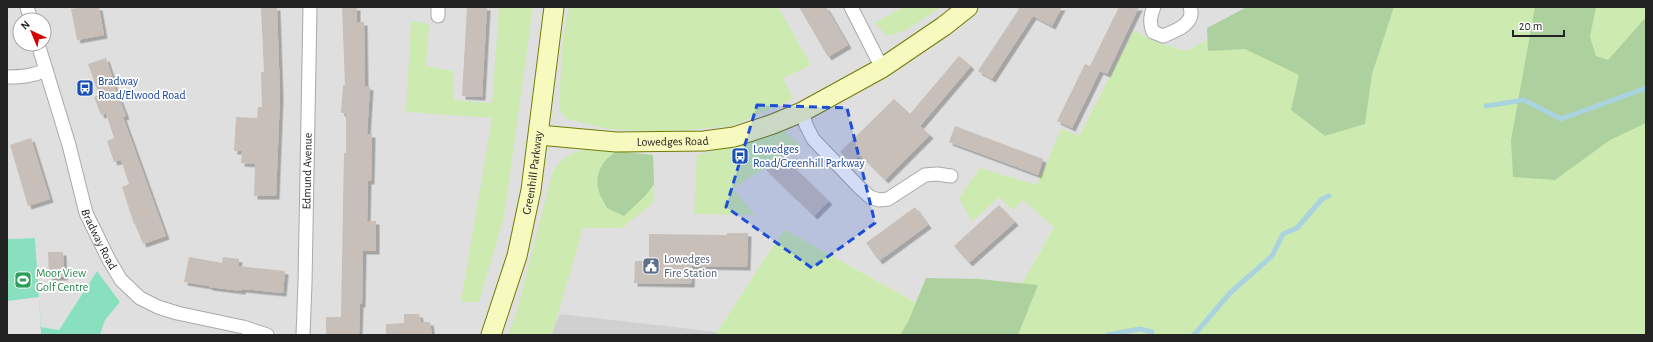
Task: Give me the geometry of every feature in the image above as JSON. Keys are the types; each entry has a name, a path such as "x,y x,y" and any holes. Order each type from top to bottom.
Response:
{"street":[{"name":"Edmund Avenue","path":"303,335 310,7"},
{"name":"Greenhill Parkway","path":"492,335 517,256 531,190 554,7"},
{"path":"851,7 882,68"},
{"name":"Lowedges Road","path":"539,135 616,142 704,141 734,137 773,124 802,112 882,68 944,26 968,7"},
{"path":"1154,7 1151,13 1150,24 1153,32 1163,36 1179,29 1190,19 1192,11 1190,7"},
{"name":"Bradway Road","path":"40,52 69,145 86,213 109,260 121,280 140,298 158,307 177,313 244,327 267,335"},
{"path":"7,77 25,77 36,75 46,70"},
{"path":"802,112 806,125 813,139 860,188 870,196 879,200 888,199 925,175 937,174 951,176"}],"highlighted area":[{"path":"757,105 847,108 875,223 812,268 726,207"}],"shaded area":[{"path":"7,7 1271,7 1114,121 1024,280 972,334 784,229 715,335 100,335 105,320 120,302 97,271 59,330 41,327 35,238 7,239"},
{"path":"39,297 41,335 7,335 7,301"},
{"path":"560,314 717,332 715,335 550,335"}],"green space":[{"path":"499,7 533,7 504,217 479,302 461,302 492,118 406,112 411,21 429,24 426,66 454,71 454,100 492,103"},
{"path":"569,7 778,7 811,65 783,78 793,99 732,126 663,132 608,129 567,119 559,110 562,46"},
{"path":"903,7 941,7 907,30 887,36 875,23"},
{"path":"1247,7 1394,7 1372,74 1365,124 1325,136 1291,110 1299,75 1245,49 1208,51 1207,28"},
{"path":"1271,7 1646,7 1646,335 715,335 784,229 972,334 1024,280 1054,227 1023,200 1013,210 999,197 972,222 959,198 980,168 1037,185 1061,129 1079,136 1134,30 1156,42 1186,51 1257,16"},
{"path":"1535,7 1596,7 1590,37 1596,56 1608,60 1646,17 1646,123 1610,140 1555,180 1513,177 1511,140"},
{"path":"784,131 801,146 733,188 755,215 694,214 697,155 742,144"},
{"path":"591,148 653,155 654,202 622,228 583,228 552,335 508,335 517,311 552,174 563,159"},
{"path":"618,151 653,155 654,184 646,195 624,216 607,208 599,193 597,182 599,171 605,161"},
{"name":"Moor View Golf Centre","path":"35,238 41,327 59,330 97,271 120,302 105,320 100,335 7,335 7,239"},
{"path":"926,278 979,279 1038,285 1018,335 900,335 908,322"}],"building":[{"path":"99,7 104,35 77,40 71,9"},
{"path":"261,7 277,7 280,96 276,196 254,196 255,164 241,163 242,151 234,151 236,117 257,118 258,107 262,107 261,72 264,72"},
{"path":"342,7 357,7 357,22 364,22 365,86 370,87 367,134 372,134 371,181 368,181 367,221 376,221 376,251 363,251 362,304 360,304 359,335 326,335 326,317 341,317 344,153 346,153 346,113 341,113 343,85 345,85"},
{"path":"467,7 487,7 482,97 462,96"},
{"path":"799,7 826,7 848,45 828,57"},
{"path":"1016,7 1062,7 1052,26 1033,16 992,79 978,71 1019,9"},
{"path":"1119,7 1139,7 1107,74 1100,71 1072,128 1057,121 1085,64 1092,67 1090,66"},
{"path":"959,56 971,66 920,126 930,135 885,180 860,155 851,163 840,152 894,99 910,114"},
{"path":"106,58 113,82 126,116 123,117 166,236 143,244 134,224 122,187 129,184 121,160 114,162 107,141 114,138 106,113 101,115 94,97 99,95 88,64"},
{"path":"955,126 1043,159 1038,175 949,142"},
{"path":"31,138 50,199 28,206 10,145"},
{"path":"781,155 829,201 814,216 766,170"},
{"path":"999,205 1015,222 969,263 954,246"},
{"path":"915,207 928,225 879,261 866,243"},
{"path":"727,233 748,233 747,267 692,266 691,284 634,283 635,261 649,261 649,234 727,235"},
{"path":"48,252 63,252 64,277 49,277"},
{"path":"189,257 222,263 223,257 239,259 238,266 285,271 283,293 242,289 242,291 184,282"},
{"path":"404,314 419,314 421,322 430,322 432,335 386,335 386,324 404,323"}],"waterway":[{"path":"1486,106 1524,100 1561,119 1646,88"},
{"path":"1194,335 1230,293 1272,256 1283,234 1297,228 1322,199 1329,196"},
{"path":"1107,335 1140,329 1152,332"}],"place":[{"name":"Bradway Road/Elwood Road","path":"85,88"},
{"name":"Lowedges Road/Greenhill Parkway","path":"740,156"},
{"name":"Lowedges Fire Station","path":"651,266"},
{"name":"Moor View Golf Centre","path":"23,280"}]}
